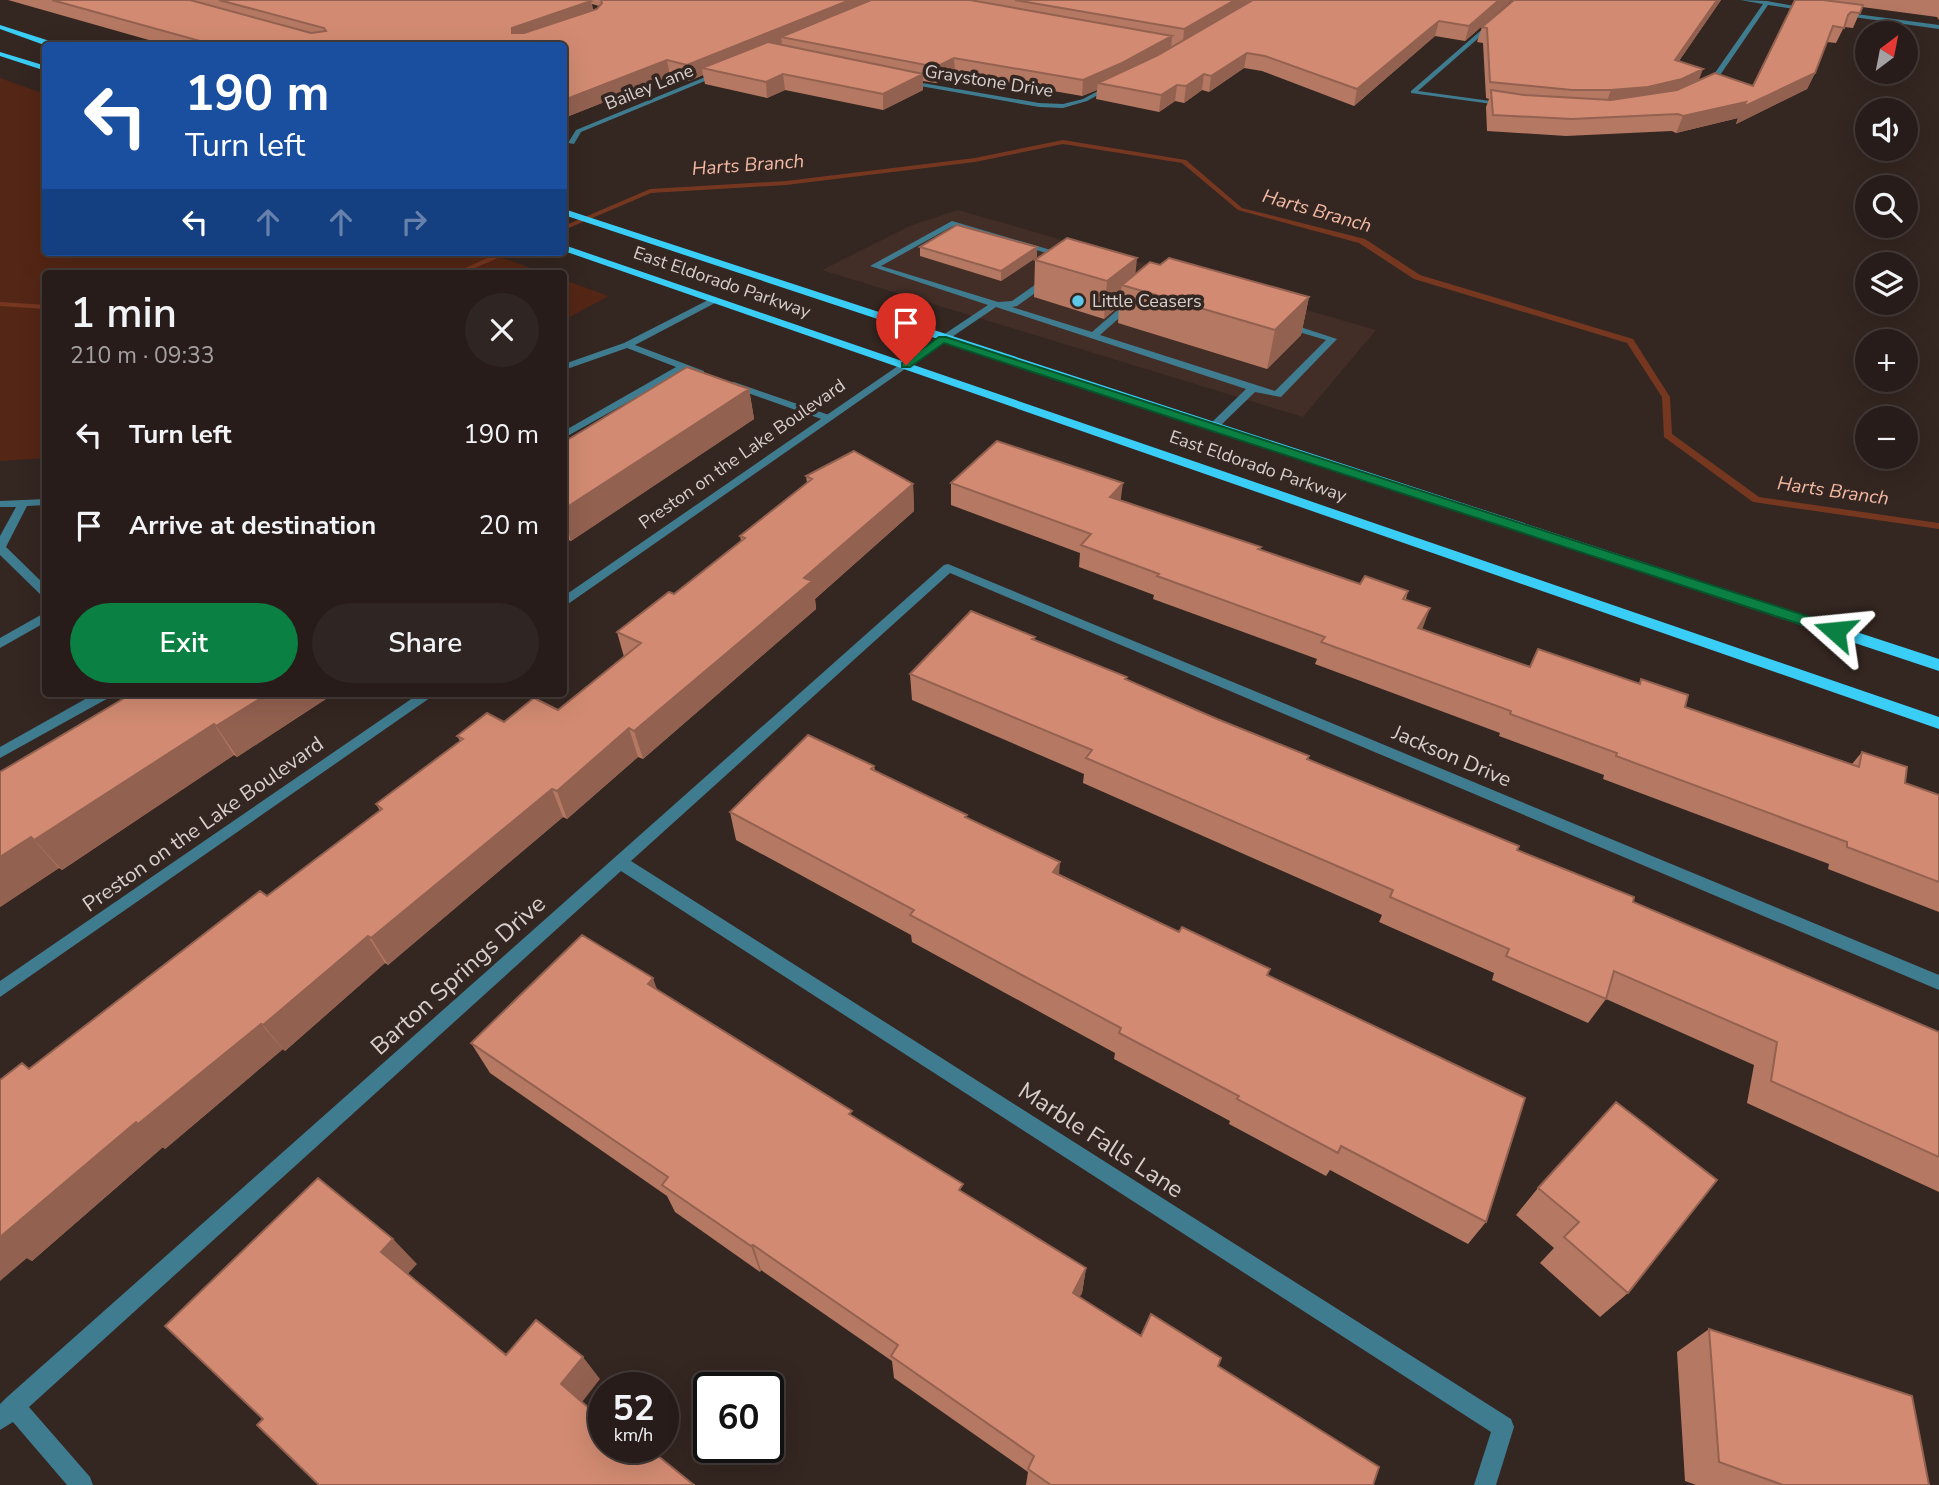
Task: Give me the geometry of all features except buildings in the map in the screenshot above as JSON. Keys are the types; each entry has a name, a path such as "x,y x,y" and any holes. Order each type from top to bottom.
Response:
{"main road":[{"path":"0,27 44,42"},
{"path":"0,54 42,68"},
{"name":"East Eldorado Parkway","path":"567,213 1939,665"},
{"name":"East Eldorado Parkway","path":"567,249 1939,723"}],"street":[{"path":"1519,0 1413,92 1519,107"},
{"path":"1743,0 1821,11"},
{"path":"1702,88 1712,83 1767,4"},
{"path":"1835,13 1939,27"},
{"name":"Bailey Lane","path":"572,143 578,131 730,69"},
{"name":"Graystone Drive","path":"898,80 1013,101 1063,106 1085,100 1120,82"},
{"path":"1066,266 1077,258 952,223 874,266 1277,395 1332,339 1281,324"},
{"name":"Preston on the Lake Boulevard","path":"567,599 943,339 996,304 1014,304 1056,274"},
{"path":"1093,336 1142,294"},
{"path":"567,366 627,345 714,300"},
{"path":"627,345 710,376"},
{"path":"567,433 683,367"},
{"path":"723,381 828,418"},
{"path":"1214,426 1254,388"},
{"path":"0,504 42,502"},
{"path":"23,504 0,547 42,589"},
{"name":"Barton Springs Drive","path":"7,1413 948,568"},
{"name":"Jackson Drive","path":"948,568 1939,983"},
{"path":"0,645 42,619"},
{"path":"0,753 100,697"},
{"name":"Preston on the Lake Boulevard","path":"0,990 424,697"},
{"name":"Marble Falls Lane","path":"620,862 1503,1427 1485,1485"},
{"path":"7,1413 82,1485"}],"shaded area":[{"path":"0,78 42,93 42,256 497,256 537,270 42,270 42,458 0,461"},
{"path":"958,210 1376,330 1303,417 822,270 910,226"},
{"path":"567,281 609,296 567,318"}],"waterway":[{"name":"Harts Branch","path":"567,227 650,191 786,183 975,160 1063,142 1184,161 1240,209 1362,241 1417,277 1630,341 1666,397 1667,435 1756,500 1939,526"},
{"name":"Harts Branch","path":"465,270 498,256"},
{"name":"Harts Branch","path":"0,304 42,307"}],"place":[{"name":"Little Ceasers","path":"1078,301"}],"route":[{"path":"906,365 943,339 1835,631"}]}
